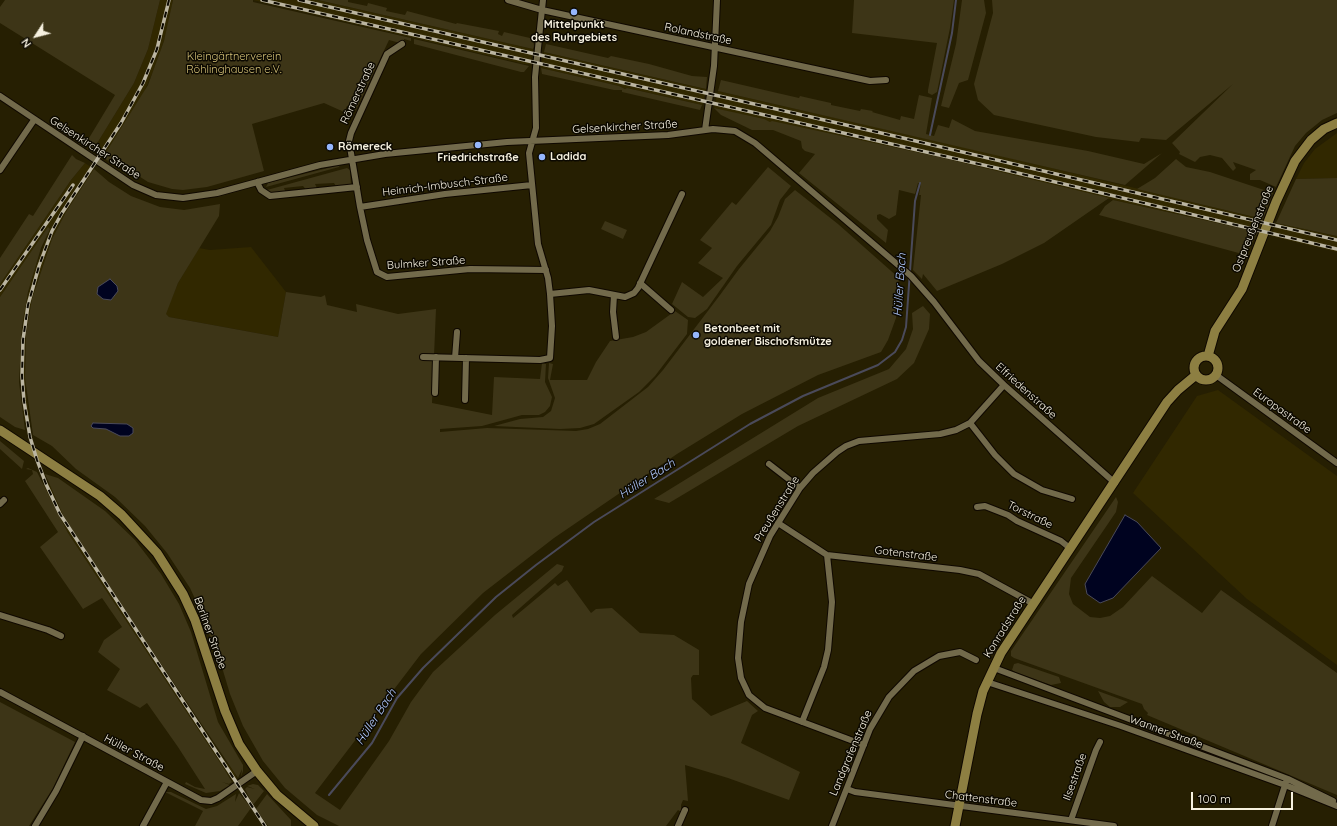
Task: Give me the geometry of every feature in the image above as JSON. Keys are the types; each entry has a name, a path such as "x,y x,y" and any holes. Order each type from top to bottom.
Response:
{"street":[{"name":"Rolandstraße","path":"508,0 542,10 870,81 886,80"},
{"path":"423,357 540,360 550,358 552,326 550,294 546,270 538,244 529,153 536,128 535,77 543,0"},
{"path":"705,130 712,84 717,0"},
{"name":"Römerstraße","path":"352,159 349,146 351,133 387,54 402,44"},
{"name":"Gelsenkircher Straße","path":"0,96 123,180 156,195 179,198 198,197 320,165 398,152 532,141 668,135 705,130 728,130 747,137 898,264 934,302"},
{"path":"0,170 34,120"},
{"name":"Ostpreußenstraße","path":"1208,356 1215,331 1242,288 1276,202 1295,161 1311,140 1324,129 1337,123"},
{"name":"Bulmker Straße","path":"352,159 360,207 374,267 381,276 403,276 470,269 546,270"},
{"path":"257,182 261,190 270,196 357,187"},
{"name":"Heinrich-Imbusch-Straße","path":"360,207 445,194 532,185"},
{"path":"550,294 589,290 614,295 630,295 638,288 682,194"},
{"path":"640,283 672,310"},
{"path":"614,295 613,312 616,337"},
{"name":"Elfriedenstraße","path":"934,302 979,361 1115,483"},
{"path":"455,358 457,332"},
{"path":"1202,356 1213,358 1218,364 1216,375 1208,380 1201,379 1196,375 1193,367 1196,360 1202,356"},
{"path":"435,393 436,357"},
{"path":"465,400 466,358"},
{"path":"1115,483 1168,402 1178,390 1196,375"},
{"name":"Europastraße","path":"1216,375 1337,463"},
{"name":"Preußenstraße","path":"864,745 765,708 754,701 744,685 739,665 741,622 749,584 763,550 800,488 826,461 841,449 852,443 866,440 940,434 956,430 970,423 1004,385"},
{"path":"970,423 995,455 1014,474 1042,490 1072,499"},
{"name":"Berliner Straße","path":"0,430 100,496 122,515 157,553 183,594 196,620 232,729 257,771 278,795 313,825"},
{"path":"769,464 800,488"},
{"name":"Konradstraße","path":"955,826 977,714 994,668 1007,643 1115,483"},
{"name":"Torstraße","path":"977,507 986,506 1008,515 1017,521 1061,541 1071,549"},
{"name":"Gotenstraße","path":"778,523 827,555 926,568 960,570 979,574 1034,604"},
{"path":"802,722 824,667 828,650 832,602 827,555"},
{"path":"0,615 48,630 61,636"},
{"name":"Landgrafenstraße","path":"832,826 876,718 885,703 902,683 920,667 932,659 947,653 960,652 976,660"},
{"name":"Wanner Straße","path":"994,668 1286,782 1337,805"},
{"name":"Wanner Straße","path":"988,682 1286,782"},
{"name":"Hüller Straße","path":"0,692 201,800 211,801 218,798 257,771"},
{"path":"35,826 56,792 83,736"},
{"name":"Ilsestraße","path":"1071,820 1100,742"},
{"path":"143,826 167,782"},
{"path":"1272,826 1286,782"},
{"name":"Chattenstraße","path":"847,789 855,792 1114,826"},
{"path":"678,826 685,810"}],"shaded area":[{"path":"160,0 173,0 167,32 155,67 142,97 103,157 93,150 134,83 148,49"},
{"path":"253,0 318,0 533,49 530,64 524,64"},
{"path":"544,52 706,89 703,103 702,105 627,88 625,89 619,86 541,68"},
{"path":"718,91 1007,157 1263,219 1258,232 1113,200 939,157 770,122 714,108"},
{"path":"1337,133 1337,178 1296,179 1304,163 1315,149"},
{"path":"85,163 94,169 66,212 52,239 32,299 26,333 25,361 26,392 30,420 24,421 19,363 24,311 34,271 50,229 48,228 0,297 0,284 71,180"},
{"path":"1276,223 1337,236 1337,252 1271,236"},
{"path":"251,247 286,292 278,337 169,317 165,314 178,283 199,248 210,250"},
{"path":"1218,390 1337,476 1337,665 1247,599 1133,493 1197,396"},
{"path":"49,483 63,515 99,572 227,764 235,773 237,780 233,782 68,533 43,485"}],"green space":[{"path":"5,0 160,0 148,49 134,83 93,150 86,143 115,95 0,23 0,7"},
{"name":"Kleingärtnerverein Röhlinghausen e.V.","path":"173,0 253,0 253,2 411,38 411,41 404,39 403,42 400,43 389,40 356,110 347,106 344,112 324,103 252,124 264,171 207,187 183,190 172,189 148,182 114,160 111,163 103,157 148,85 164,41"},
{"path":"318,0 348,0 348,2 367,6 368,3 387,8 386,11 405,15 407,11 456,24 499,31 498,34 502,36 504,32 530,38 533,39 534,46 533,49"},
{"path":"854,0 954,0 937,92 932,95 928,93 937,43 852,33"},
{"path":"962,0 984,0 986,13 968,80 959,83 949,108 941,106 956,44"},
{"path":"992,0 1337,0 1337,113 1322,120 1306,133 1295,146 1276,187 1260,180 1250,180 1250,174 1256,170 1233,162 1236,168 1233,171 1222,158 1210,155 1200,157 1195,162 1179,154 1180,152 1172,143 1233,84 1166,140 1141,138 1139,142 1096,137 994,115 978,100 974,84 993,13"},
{"path":"414,39 529,66 524,72 521,72 414,44"},
{"path":"546,44 608,58 611,56 649,64 692,76 707,77 706,89 544,52"},
{"path":"541,68 619,86 625,89 627,88 702,105 700,110 622,92 622,90 614,90 542,74"},
{"path":"721,80 799,98 800,96 831,103 831,105 860,111 861,109 873,111 872,112 900,120 901,116 914,119 919,95 932,98 926,134 934,136 938,125 949,128 952,119 975,131 1088,151 1144,164 1162,153 1125,185 718,91"},
{"path":"714,108 764,119 770,122 772,121 939,157 1109,198 1044,243 1002,264 937,291 923,274 922,279 913,270 921,183 918,183 915,194 899,190 896,215 889,219 880,214 877,215 877,219 888,230 886,243 799,173 815,154 805,151 802,148 801,141 773,130 752,130 721,115"},
{"path":"72,155 76,159 85,163 71,180 0,284 0,258 29,214 33,216"},
{"path":"1176,159 1186,167 1210,172 1273,193 1263,219 1137,189 1155,178"},
{"path":"340,165 339,167 266,187 268,183"},
{"path":"768,167 791,186 780,200 771,225 737,266 707,309 695,318 688,317 672,304 682,282 703,297 723,278 698,263 712,248 700,240 732,202 736,205"},
{"path":"347,168 350,170 351,185 337,188 334,183 315,184 318,190 307,191 303,186 284,188 286,193 271,194 267,190"},
{"path":"94,169 109,182 131,196 160,207 184,210 220,204 219,216 178,283 166,314 169,317 278,337 286,292 321,297 325,295 327,305 357,312 356,304 398,314 436,309 432,403 492,415 494,377 540,379 542,363 546,364 545,382 552,397 550,406 545,412 539,415 522,415 482,426 440,429 440,432 487,428 576,431 588,429 600,424 648,387 663,370 739,269 770,231 778,217 785,199 795,190 838,224 899,278 896,318 888,340 881,352 818,375 742,414 677,454 554,538 483,593 421,654 315,793 340,810 389,741 411,702 433,672 495,615 557,564 564,566 562,571 512,615 513,618 555,583 558,586 567,580 591,613 596,609 612,608 640,633 674,635 699,650 699,675 693,675 691,678 692,699 711,716 747,701 758,711 752,715 741,743 800,772 789,800 728,778 685,765 688,801 683,800 681,812 678,810 666,826 339,826 317,815 285,788 263,761 243,726 230,694 215,644 213,645 203,616 190,588 167,553 145,526 115,497 76,469 52,446 33,435 25,378 26,333 32,299 52,239 66,212"},
{"path":"1337,178 1337,236 1276,223 1296,179"},
{"path":"1113,200 1258,232 1246,255 1099,215 1105,206"},
{"path":"605,221 627,230 623,239 601,229"},
{"path":"48,227 50,229 41,248 28,292 22,326 19,382 25,430 15,427 0,417 0,297"},
{"path":"923,306 930,314 929,329 914,363 897,379 798,426 669,503 654,499 818,398 889,369 906,349 913,329 912,313"},
{"path":"675,311 688,320 687,334 655,376 639,392 594,424 580,428 560,429 494,426 520,419 543,417 551,411 555,398 548,378 549,363 553,364 550,380 587,380 596,362 610,341 633,337 646,332"},
{"path":"0,441 24,461 22,469 0,449"},
{"path":"28,468 37,472 68,533 232,782 229,784 222,782 230,785 220,791 206,793 185,784 186,782 195,787 205,789 147,703 140,708 107,690 120,669 98,652 104,640 122,627 102,598 83,609 40,547 58,532 25,481 33,474 32,470 26,469"},
{"path":"45,474 58,478 105,511 135,540 161,574 179,604 191,632 218,722 243,765 241,777 242,769 238,778 99,572 63,515"},
{"path":"1116,497 1118,502 1116,512 1071,578 1069,594 1073,604 1090,617 1100,618 1110,616 1123,607 1152,576 1202,613 1221,590 1337,673 1337,795 1147,715 1148,713 1142,704 1011,656 1011,651"},
{"path":"1018,663 1059,677 1061,683 1051,685 1015,672 1012,670 1014,664"},
{"path":"1098,691 1128,702 1120,707 1110,707 1104,702"},
{"path":"0,702 75,742 53,788 29,826 0,826"},
{"path":"253,784 258,785 264,791 253,805 245,789 247,787 255,789 247,786"},
{"path":"165,792 171,792 206,809 217,806 236,794 235,802 239,793 251,808 238,826 195,826 203,811"},
{"path":"267,794 291,820 291,826 268,826 256,809"}],"water":[{"path":"110,279 117,286 118,291 111,300 103,299 97,294 98,287"},
{"path":"93,423 127,424 133,428 133,433 129,436 120,436 106,429 93,428 91,426"},
{"path":"1125,515 1137,522 1161,548 1113,598 1100,603 1087,594 1085,584"}],"waterway":[{"name":"Hüller Bach","path":"930,135 952,33 956,0"},
{"name":"Hüller Bach","path":"329,795 372,743 397,698 423,668 496,597 536,565 594,522 750,424 803,396 878,365 895,352 902,340 906,327 915,201 920,183"}],"railway":[{"path":"169,0 157,49 143,83 121,123 62,213 52,231 39,266 28,305 23,340 22,376 24,401 30,437 37,460 60,514 265,826"},
{"path":"262,0 1005,170 1337,249"},
{"path":"299,0 903,138 1337,240"},
{"path":"0,290 73,185"}],"place":[{"name":"Mittelpunkt des Ruhrgebiets","path":"574,12"},
{"name":"Friedrichstraße","path":"478,145"},
{"name":"Römereck","path":"330,147"},
{"name":"Ladida","path":"542,157"},
{"name":"Betonbeet mit goldener Bischofsmütze","path":"696,335"}]}
